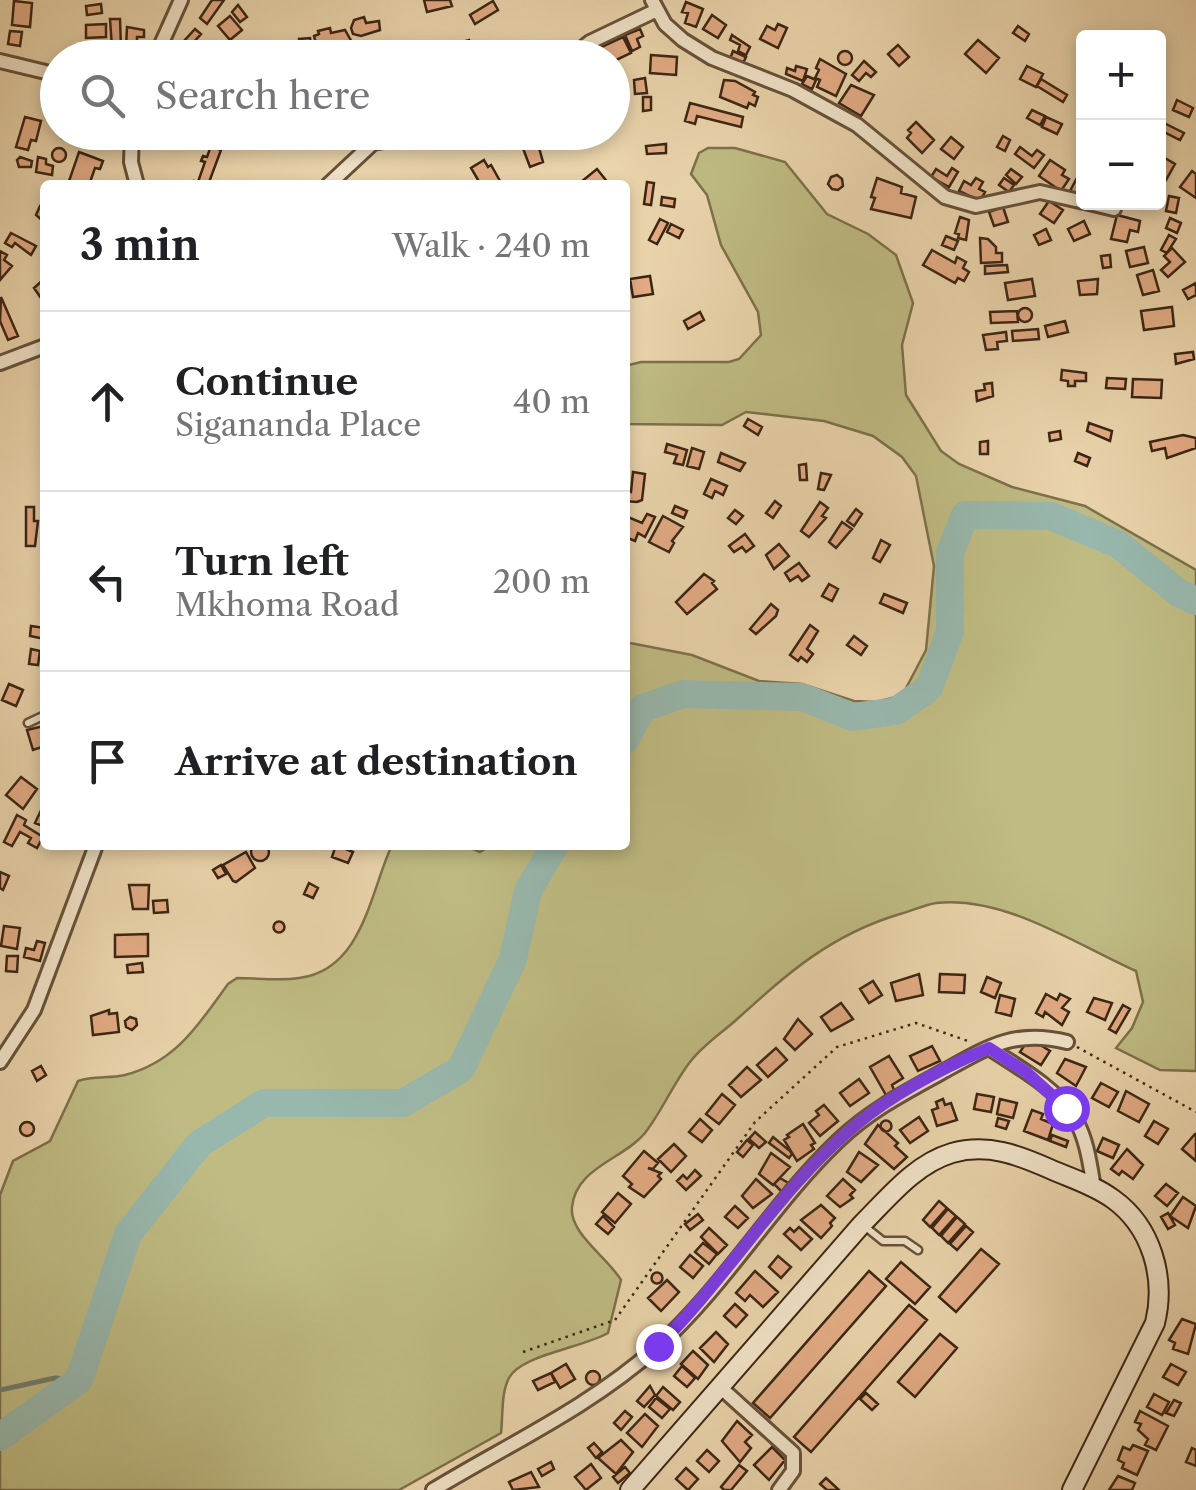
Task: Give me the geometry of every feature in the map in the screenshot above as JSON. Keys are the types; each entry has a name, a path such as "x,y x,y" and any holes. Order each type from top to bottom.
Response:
{"street":[{"path":"163,40 181,0"},
{"path":"594,40 655,5 665,24 696,49 793,90 857,124 945,197 976,206 1040,192 1076,200"},
{"path":"0,61 40,71"},
{"path":"132,150 136,180"},
{"path":"333,180 366,150"},
{"path":"0,363 40,348"},
{"path":"0,1062 34,1010 94,850"},
{"path":"433,1490 560,1418 634,1366 686,1318 796,1184 837,1141 872,1112 989,1048 1015,1038 1031,1036 1067,1042"},
{"path":"989,1048 1053,1095 1075,1119 1087,1151 1094,1188"},
{"path":"630,1490 862,1224 914,1172 941,1157 970,1149 1015,1154 1094,1188 1122,1206 1146,1237 1158,1274 1158,1308 1148,1342 1072,1490"},
{"path":"720,1387 794,1454 793,1471 778,1490"}],"lane":[{"path":"28,723 40,717"},
{"path":"862,1224 883,1241 905,1241 918,1250"}],"path":[{"path":"523,1352 615,1320 755,1122 837,1047 916,1024 989,1048"},
{"path":"1067,1042 1196,1112"}],"shaded area":[{"path":"708,148 735,148 785,162 827,214 868,234 896,255 913,303 902,345 906,395 941,451 959,464 1012,487 1085,506 1196,570 1196,1071 1160,1070 1116,1048 1132,1028 1143,1002 1136,971 1039,924 1014,914 962,903 931,904 875,923 811,957 706,1045 684,1070 645,1133 582,1182 575,1193 573,1217 583,1236 621,1280 608,1333 516,1370 505,1390 501,1433 399,1490 0,1490 0,1195 13,1161 50,1141 78,1081 125,1075 159,1061 185,1040 228,984 237,978 299,978 320,972 337,960 361,926 390,850 630,850 630,643 692,655 759,681 802,684 854,701 876,702 896,697 905,690 926,650 934,566 916,476 902,457 873,436 824,421 746,412 722,425 630,424 630,365 729,362 739,359 761,335 758,312 721,245 707,195 691,174 699,153"}],"building":[{"path":"212,0 224,0 207,24 200,18"},
{"path":"424,0 450,0 452,6 427,12"},
{"path":"14,1 32,3 30,27 12,25"},
{"path":"493,1 498,10 475,24 470,15"},
{"path":"686,2 703,9 696,27 685,23 688,13 682,12"},
{"path":"101,4 102,13 87,15 86,6"},
{"path":"238,5 247,17 240,22 232,12"},
{"path":"712,15 726,25 718,38 703,29"},
{"path":"230,16 242,30 230,40 218,26"},
{"path":"364,17 366,23 379,21 380,30 361,36 353,34 354,20"},
{"path":"110,19 120,19 121,40 111,40"},
{"path":"106,24 106,37 86,38 86,25"},
{"path":"778,24 787,28 778,48 760,39 767,26 775,30"},
{"path":"1018,26 1029,34 1025,41 1013,33"},
{"path":"127,27 144,30 144,37 126,40"},
{"path":"195,29 201,34 196,40 185,40"},
{"path":"640,29 640,47 632,51 625,35"},
{"path":"345,30 351,40 315,40 318,31"},
{"path":"10,31 22,32 20,46 8,44"},
{"path":"732,35 750,47 746,55 738,51 740,45 730,40"},
{"path":"978,40 999,58 986,73 965,54"},
{"path":"898,45 909,57 899,66 888,54"},
{"path":"733,51 746,57 742,65 730,59"},
{"path":"845,51 852,58 845,65 838,58"},
{"path":"651,55 677,57 676,75 650,73"},
{"path":"820,59 846,74 836,96 817,87 820,80 815,78 819,70 816,68"},
{"path":"864,61 876,72 871,77 866,73 859,81 852,75"},
{"path":"796,66 807,69 803,81 786,74 787,68 795,71"},
{"path":"1027,66 1043,74 1036,87 1020,79"},
{"path":"807,76 816,80 812,89 802,84"},
{"path":"645,78 647,93 635,94 634,80"},
{"path":"1041,79 1067,95 1063,102 1037,86"},
{"path":"724,80 735,81 755,92 755,106 749,103 747,108 720,97"},
{"path":"851,85 874,95 861,116 839,103"},
{"path":"643,97 651,97 651,110 643,111"},
{"path":"1177,100 1193,108 1189,117 1173,110"},
{"path":"690,103 743,117 741,127 697,116 695,124 685,121"},
{"path":"1032,110 1045,116 1040,125 1027,118"},
{"path":"25,117 40,121 36,141 31,140 28,150 16,147"},
{"path":"1046,117 1062,124 1057,134 1042,127"},
{"path":"916,122 934,140 922,153 907,138 911,133 908,130"},
{"path":"1166,124 1184,133 1180,140 1166,133"},
{"path":"1003,136 1010,140 1005,151 997,147"},
{"path":"951,137 963,147 954,159 941,149"},
{"path":"666,144 666,153 647,154 646,146"},
{"path":"1020,147 1032,156 1037,150 1044,155 1034,168 1015,154"},
{"path":"54,150 64,150 64,160 54,160"},
{"path":"210,150 221,150 210,180 199,180 205,162 201,161 203,156 207,157"},
{"path":"524,150 540,150 543,162 530,167"},
{"path":"79,152 103,161 91,180 69,180"},
{"path":"20,157 32,161 31,167 19,167"},
{"path":"38,157 53,166 52,175 36,172"},
{"path":"1166,159 1175,164 1166,180"},
{"path":"484,160 499,180 478,180 471,168"},
{"path":"1050,160 1065,170 1062,175 1069,179 1061,191 1039,176"},
{"path":"952,168 958,172 949,187 931,177 936,169 947,176"},
{"path":"597,169 606,180 583,180"},
{"path":"1011,169 1022,177 1016,184 1006,175"},
{"path":"1192,171 1196,174 1196,198 1180,187"},
{"path":"837,175 843,186 838,190 828,184"},
{"path":"877,178 916,197 911,218 871,209"},
{"path":"976,178 983,182 979,189 985,192 980,201 959,191 964,181 971,185"},
{"path":"1004,178 1014,185 1009,192 999,185"},
{"path":"647,182 654,183 651,205 644,204"},
{"path":"1169,196 1179,198 1176,213 1166,211"},
{"path":"662,197 675,199 674,207 661,205"},
{"path":"1049,201 1063,210 1054,223 1040,214"},
{"path":"1003,207 1008,222 994,226 989,212"},
{"path":"1117,215 1140,221 1138,232 1130,230 1127,242 1111,239"},
{"path":"960,217 969,220 966,240 955,233"},
{"path":"1170,218 1181,223 1177,233 1166,228"},
{"path":"660,219 668,223 657,244 649,240"},
{"path":"1084,221 1090,234 1074,241 1068,229"},
{"path":"671,224 683,230 679,238 667,232"},
{"path":"1046,229 1051,240 1039,245 1034,235"},
{"path":"11,233 36,246 31,255 15,243 12,247 5,243"},
{"path":"1169,235 1176,239 1167,253 1161,250"},
{"path":"946,236 958,241 954,250 942,245"},
{"path":"980,238 988,239 996,253 1002,253 1002,262 981,263"},
{"path":"1144,247 1148,263 1130,267 1126,251"},
{"path":"1172,248 1185,262 1168,277 1161,270 1170,262 1164,256"},
{"path":"932,250 955,263 957,257 966,262 963,268 969,272 964,281 958,278 955,283 923,265"},
{"path":"0,251 12,266 0,280"},
{"path":"1110,255 1111,267 1103,268 1101,256"},
{"path":"1007,265 1008,272 985,274 985,266"},
{"path":"1153,270 1159,291 1143,295 1137,275"},
{"path":"650,276 653,294 633,297 630,279"},
{"path":"1032,279 1035,296 1008,300 1005,283"},
{"path":"1098,279 1097,294 1080,295 1078,281"},
{"path":"1196,283 1196,295 1188,299 1183,290"},
{"path":"1,297 18,336 8,340 0,321"},
{"path":"1172,307 1174,326 1144,330 1141,311"},
{"path":"1025,308 1032,315 1025,322 1018,315"},
{"path":"1017,311 1018,322 991,323 990,312"},
{"path":"700,312 704,320 688,329 684,321"},
{"path":"1065,321 1068,332 1048,337 1045,326"},
{"path":"1038,329 1039,339 1013,341 1012,331"},
{"path":"1006,332 1007,341 997,342 998,349 986,350 983,335"},
{"path":"1193,352 1194,359 1176,364 1175,354"},
{"path":"1062,370 1086,373 1086,381 1068,386 1068,381 1061,380"},
{"path":"1107,378 1126,379 1125,389 1106,388"},
{"path":"1133,379 1162,380 1161,398 1132,397"},
{"path":"992,383 993,396 977,401 976,391 985,390 984,384"},
{"path":"748,419 762,427 758,435 744,426"},
{"path":"1089,423 1112,431 1110,441 1087,431"},
{"path":"1060,431 1061,439 1050,441 1049,433"},
{"path":"1183,435 1196,438 1196,448 1167,458 1165,448 1152,451 1150,442"},
{"path":"988,441 988,454 980,454 980,442"},
{"path":"667,444 687,450 683,465 674,463 677,455 665,452"},
{"path":"692,448 704,452 699,469 687,466"},
{"path":"721,453 745,463 740,471 718,462"},
{"path":"1078,453 1090,458 1087,466 1075,461"},
{"path":"806,464 807,480 800,480 799,465"},
{"path":"633,472 645,474 642,500 630,501"},
{"path":"821,473 831,475 824,490 818,489"},
{"path":"711,479 727,486 723,495 715,491 712,498 704,494"},
{"path":"775,501 781,506 773,518 766,513"},
{"path":"820,502 828,508 822,516 826,518 809,537 801,531"},
{"path":"675,506 687,511 684,518 672,513"},
{"path":"26,507 34,507 34,521 38,521 35,546 26,546"},
{"path":"856,509 862,514 854,526 847,521"},
{"path":"735,510 743,516 736,524 728,518"},
{"path":"647,514 655,517 645,537 638,533 635,541 630,539 630,518 642,523"},
{"path":"663,516 683,527 669,552 649,542"},
{"path":"842,522 852,529 836,548 829,542"},
{"path":"745,534 754,546 746,552 742,547 734,552 729,546"},
{"path":"881,540 890,545 880,562 873,558"},
{"path":"779,544 789,556 774,569 766,555"},
{"path":"799,563 809,576 802,581 798,576 790,581 785,573"},
{"path":"704,574 717,589 687,614 676,602"},
{"path":"829,584 838,589 832,601 822,596"},
{"path":"884,594 907,603 903,613 880,603"},
{"path":"771,604 778,610 776,616 756,634 750,629"},
{"path":"810,625 818,631 807,649 813,654 807,662 801,657 798,661 790,655"},
{"path":"31,626 40,627 40,638 30,636"},
{"path":"854,636 867,646 861,655 847,645"},
{"path":"31,649 40,651 38,665 29,664"},
{"path":"9,684 23,690 16,706 2,700"},
{"path":"40,727 40,748 33,750 27,730"},
{"path":"21,777 37,789 23,809 6,795"},
{"path":"17,815 40,835 37,848 28,843 31,838 20,832 12,846 4,842"},
{"path":"252,850 268,850 266,858 260,861 251,852"},
{"path":"334,850 353,852 348,863 332,857"},
{"path":"246,852 255,868 233,881 223,865"},
{"path":"221,865 226,874 218,878 213,870"},
{"path":"0,872 9,876 3,890 0,888"},
{"path":"309,883 318,888 313,898 304,894"},
{"path":"129,885 149,885 148,909 133,909"},
{"path":"167,900 168,912 154,913 153,901"},
{"path":"279,921 285,927 279,933 273,927"},
{"path":"4,926 20,928 17,949 1,946"},
{"path":"148,934 148,956 115,957 115,935"},
{"path":"37,941 45,943 40,961 24,957 26,948 34,950"},
{"path":"7,956 18,956 17,972 6,971"},
{"path":"142,963 143,972 128,973 127,965"},
{"path":"919,974 923,995 896,1001 891,983"},
{"path":"940,974 965,975 964,993 939,992"},
{"path":"987,977 1001,983 995,998 981,992"},
{"path":"873,981 882,995 869,1003 860,989"},
{"path":"1046,994 1057,1000 1060,994 1070,999 1062,1008 1069,1012 1062,1025 1045,1012 1043,1017 1036,1013"},
{"path":"1000,995 1015,999 1011,1016 996,1012"},
{"path":"1094,998 1112,1003 1105,1020 1087,1012"},
{"path":"841,1003 853,1019 831,1031 821,1017"},
{"path":"1123,1005 1130,1009 1116,1033 1109,1029"},
{"path":"109,1010 109,1014 117,1013 119,1032 93,1035 91,1016"},
{"path":"130,1017 136,1019 137,1025 132,1030 125,1021"},
{"path":"798,1019 812,1034 795,1050 784,1039"},
{"path":"1029,1038 1050,1051 1041,1065 1020,1052"},
{"path":"932,1046 940,1061 918,1071 910,1056"},
{"path":"776,1048 787,1060 768,1077 757,1065"},
{"path":"889,1056 903,1078 886,1095 870,1067"},
{"path":"1065,1059 1086,1067 1076,1086 1057,1073"},
{"path":"41,1066 46,1075 37,1081 32,1071"},
{"path":"747,1067 761,1080 741,1097 729,1085"},
{"path":"859,1079 869,1093 850,1106 840,1093"},
{"path":"1101,1083 1118,1092 1109,1107 1092,1098"},
{"path":"1126,1091 1149,1104 1139,1122 1118,1111"},
{"path":"722,1094 735,1105 719,1124 706,1114"},
{"path":"977,1094 994,1097 991,1112 974,1109"},
{"path":"943,1099 945,1105 951,1103 957,1120 937,1126 932,1110"},
{"path":"1000,1099 1017,1103 1013,1118 997,1114"},
{"path":"824,1105 838,1121 820,1136 809,1123"},
{"path":"1032,1110 1053,1124 1048,1140 1024,1131"},
{"path":"919,1117 928,1131 910,1143 900,1130"},
{"path":"998,1118 1009,1121 1006,1129 996,1126"},
{"path":"700,1119 712,1130 702,1142 689,1132"},
{"path":"886,1120 892,1126 886,1132 880,1126"},
{"path":"1154,1121 1168,1129 1158,1144 1145,1136"},
{"path":"27,1122 34,1129 27,1136 20,1129"},
{"path":"803,1124 815,1143 811,1145 814,1149 797,1161 784,1140"},
{"path":"878,1125 907,1157 894,1169 865,1144"},
{"path":"755,1132 766,1142 759,1148 749,1139"},
{"path":"1196,1134 1196,1161 1182,1149"},
{"path":"1052,1135 1068,1141 1066,1147 1050,1141"},
{"path":"773,1137 790,1151 789,1158 769,1143"},
{"path":"1103,1138 1119,1145 1113,1158 1097,1151"},
{"path":"747,1140 753,1145 743,1157 737,1152"},
{"path":"674,1144 686,1156 671,1172 658,1159"},
{"path":"1127,1149 1143,1165 1133,1179 1111,1169"},
{"path":"644,1151 658,1163 653,1169 648,1168 661,1173 661,1179 644,1197 629,1187 632,1184 623,1176"},
{"path":"859,1152 878,1165 861,1182 847,1172"},
{"path":"771,1153 790,1167 773,1185 759,1174"},
{"path":"695,1170 701,1176 686,1190 677,1181 683,1175 687,1179"},
{"path":"780,1178 790,1184 782,1192 774,1184"},
{"path":"756,1179 772,1194 753,1208 742,1196"},
{"path":"843,1179 855,1190 850,1195 853,1198 840,1207 827,1196"},
{"path":"1166,1184 1178,1193 1167,1206 1155,1196"},
{"path":"618,1193 631,1204 615,1223 602,1212"},
{"path":"1183,1197 1196,1206 1188,1228 1170,1216"},
{"path":"939,1201 947,1208 930,1227 923,1220"},
{"path":"821,1205 835,1218 821,1238 801,1220"},
{"path":"735,1206 748,1218 738,1228 725,1217"},
{"path":"948,1209 956,1216 939,1235 932,1228"},
{"path":"1168,1213 1175,1225 1168,1229 1161,1217"},
{"path":"698,1214 703,1220 690,1230 685,1224"},
{"path":"603,1216 614,1227 608,1234 596,1224"},
{"path":"957,1217 965,1224 948,1243 941,1236"},
{"path":"966,1226 973,1232 957,1250 950,1244"},
{"path":"799,1227 812,1239 801,1250 784,1234"},
{"path":"709,1228 727,1245 718,1254 701,1237"},
{"path":"703,1243 717,1254 709,1264 695,1252"},
{"path":"981,1249 999,1264 956,1312 939,1297"},
{"path":"690,1255 703,1266 693,1278 680,1267"},
{"path":"778,1256 791,1267 781,1278 769,1267"},
{"path":"901,1262 930,1287 915,1304 886,1279"},
{"path":"755,1271 778,1292 763,1307 750,1295 745,1301 736,1293"},
{"path":"869,1271 886,1286 770,1418 753,1403"},
{"path":"657,1272 663,1278 657,1284 651,1278"},
{"path":"667,1280 679,1292 661,1311 648,1298"},
{"path":"735,1304 747,1315 736,1327 724,1316"},
{"path":"909,1305 927,1320 811,1452 794,1437"},
{"path":"1182,1319 1196,1324 1188,1354 1173,1349 1175,1343 1169,1340"},
{"path":"716,1332 728,1344 714,1362 700,1348"},
{"path":"940,1334 957,1348 915,1397 898,1382"},
{"path":"693,1351 708,1365 698,1379 681,1364"},
{"path":"566,1364 575,1379 560,1388 551,1373"},
{"path":"1171,1364 1186,1372 1178,1385 1163,1377"},
{"path":"682,1366 695,1378 687,1387 674,1376"},
{"path":"593,1371 600,1378 593,1385 586,1378"},
{"path":"551,1373 555,1382 538,1390 533,1381"},
{"path":"650,1386 655,1395 644,1407 637,1401"},
{"path":"663,1387 680,1402 673,1410 656,1396"},
{"path":"866,1393 878,1404 872,1410 860,1399"},
{"path":"1154,1394 1169,1402 1162,1415 1147,1407"},
{"path":"656,1398 670,1409 662,1418 649,1407"},
{"path":"1174,1400 1181,1403 1174,1416 1166,1413"},
{"path":"625,1411 632,1417 621,1430 614,1423"},
{"path":"1140,1411 1168,1426 1156,1450 1145,1445 1148,1439 1138,1430 1141,1424 1135,1422"},
{"path":"645,1414 658,1426 642,1447 627,1433"},
{"path":"737,1421 752,1435 745,1442 751,1448 740,1462 722,1441"},
{"path":"621,1440 633,1452 616,1474 598,1458"},
{"path":"594,1443 602,1452 596,1458 588,1448"},
{"path":"1133,1445 1148,1451 1137,1475 1122,1468 1124,1463 1118,1460 1123,1447 1130,1450"},
{"path":"772,1447 785,1460 769,1480 754,1465"},
{"path":"1192,1448 1196,1450 1196,1466 1186,1462"},
{"path":"707,1450 719,1461 709,1472 697,1461"},
{"path":"551,1462 554,1469 542,1476 538,1469"},
{"path":"591,1464 601,1478 586,1490 575,1477"},
{"path":"739,1465 747,1471 731,1490 724,1490 721,1487"},
{"path":"625,1467 630,1473 618,1483 613,1477"},
{"path":"686,1468 698,1479 688,1490 676,1479"},
{"path":"531,1472 539,1487 513,1490 509,1482"},
{"path":"1118,1476 1135,1483 1132,1490 1109,1490"},
{"path":"826,1478 839,1490 827,1490 820,1484"}],"waterway":[{"path":"630,731 643,708 683,694 802,697 853,717 896,711 929,688 950,631 950,553 965,515 1051,516 1118,544 1179,593 1196,601"},
{"path":"0,1437 79,1380 128,1234 199,1144 264,1103 403,1103 461,1069 513,959 528,891 552,850"},
{"path":"0,1390 55,1378 79,1380"}],"route":[{"path":"658,1346 796,1184 837,1141 889,1102 989,1048 1026,1072 1066,1108"}]}
